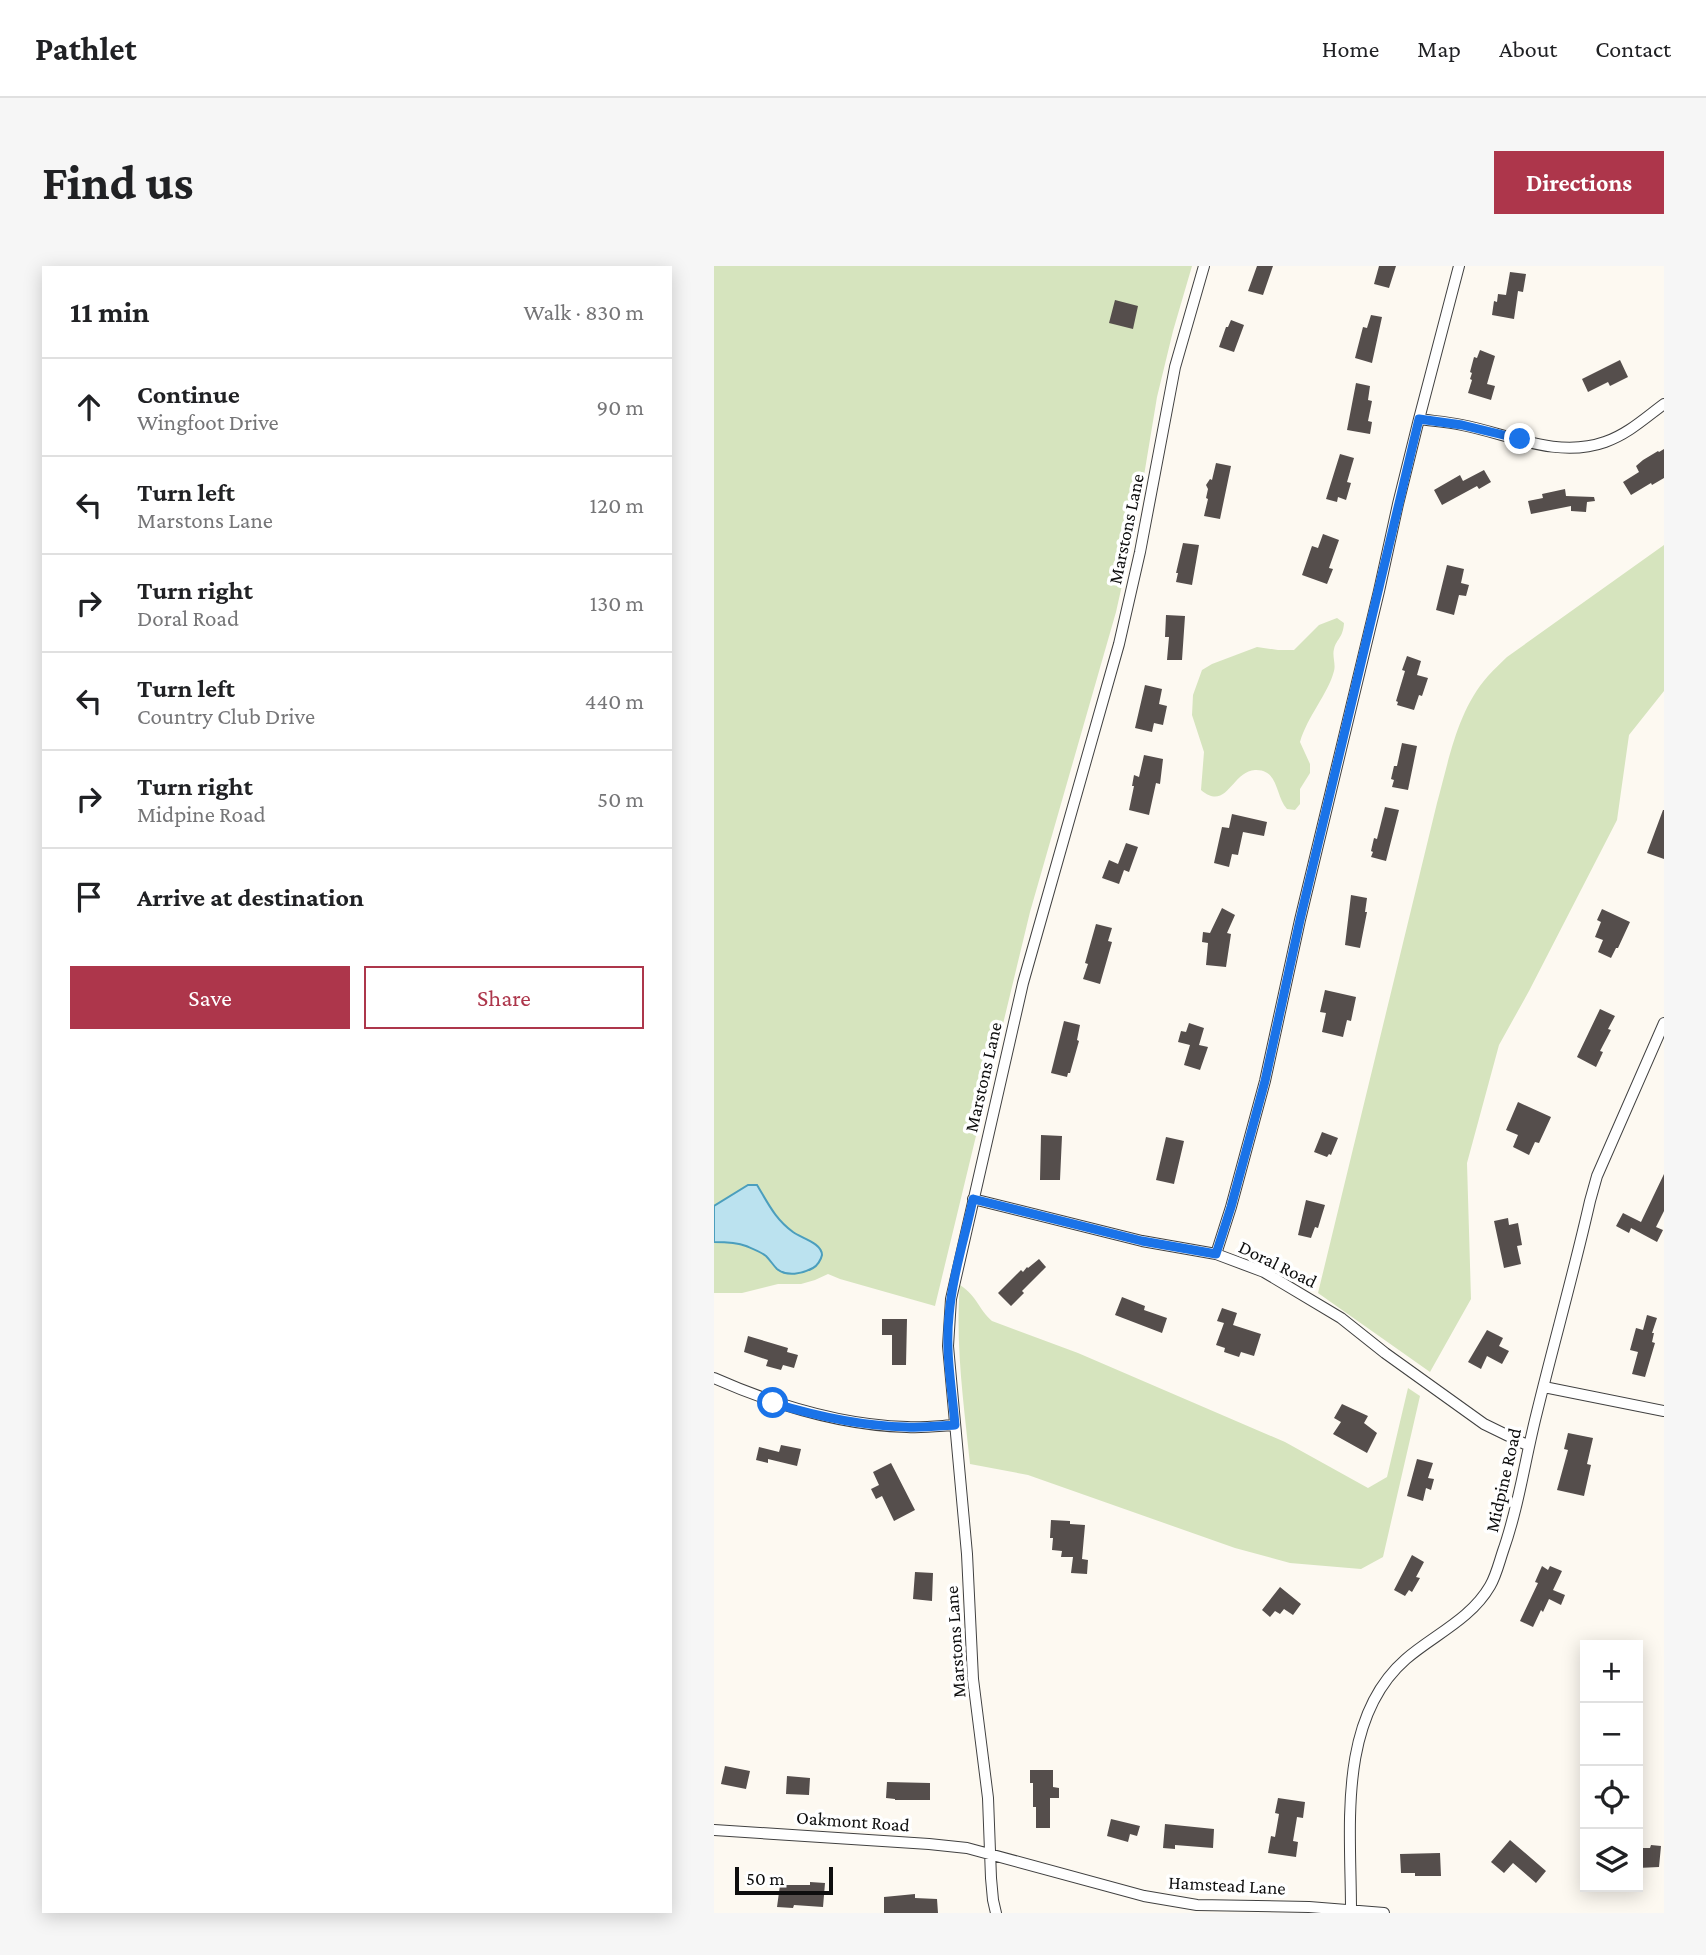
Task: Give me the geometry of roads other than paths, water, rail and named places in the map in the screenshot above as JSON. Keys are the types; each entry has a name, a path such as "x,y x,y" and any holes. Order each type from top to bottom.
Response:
{"street":[{"name":"Marstons Lane","path":"996,1913 989,1854 988,1798 973,1677 967,1554 948,1346 948,1319 1023,983 1119,644 1140,552 1175,367 1204,266"},
{"path":"1216,1254 1265,1081 1300,920 1419,419 1460,266"},
{"path":"1419,419 1462,425 1537,445 1582,447 1604,443 1627,432 1664,404"},
{"name":"Midpine Road","path":"1351,1910 1352,1785 1355,1759 1365,1721 1378,1692 1405,1660 1457,1622 1476,1605 1490,1586 1511,1531 1568,1283 1597,1176 1664,1023"},
{"name":"Doral Road","path":"973,1199 1142,1241 1216,1254 1264,1272 1341,1318 1484,1424 1529,1446"},
{"path":"714,1378 773,1403 814,1414 906,1427 955,1425"},
{"path":"1544,1387 1664,1411"},
{"name":"Oakmont Road","path":"714,1830 929,1844 967,1848 989,1854"},
{"name":"Hamstead Lane","path":"989,1854 1172,1902 1384,1913"}],"water":[{"path":"748,1185 757,1185 781,1222 819,1247 822,1255 819,1263 799,1273 785,1273 754,1249 738,1244 714,1242 714,1206"}]}
